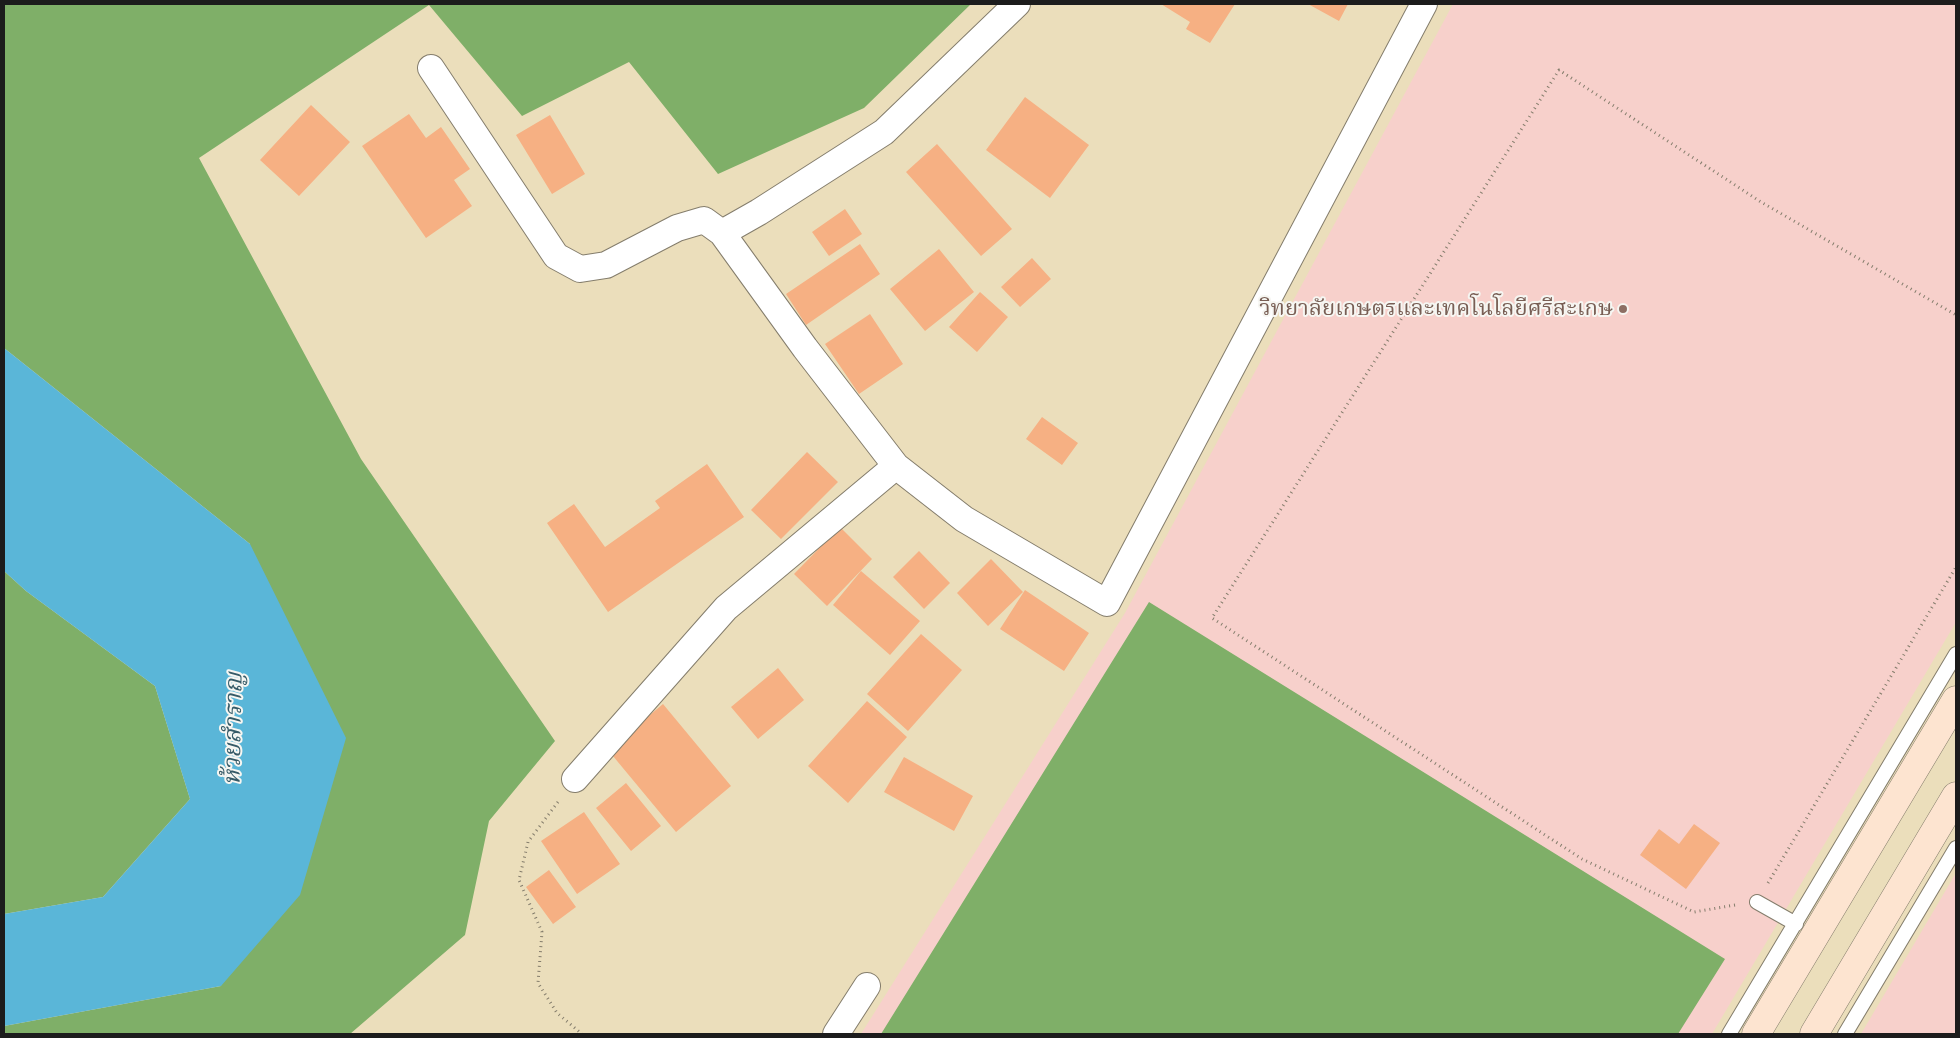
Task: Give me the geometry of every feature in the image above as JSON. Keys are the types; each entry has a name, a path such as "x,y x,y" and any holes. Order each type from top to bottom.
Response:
{"street":[{"path":"722,232 759,212 884,132 1017,4"},
{"path":"431,68 556,256 580,269 606,265 677,228 704,220 722,232 805,348 896,466 964,519 1107,603 1424,4"},
{"path":"575,779 726,608 896,466"},
{"path":"1756,1034 1956,700"},
{"path":"1814,1034 1956,796"},
{"path":"836,1034 867,986"}],"lane":[{"path":"1729,1034 1956,654"},
{"path":"1845,1034 1956,848"},
{"path":"1757,902 1796,924"}],"path":[{"path":"1956,315 1761,202 1560,70 1212,618 1582,859 1694,912 1757,902 1956,567"},
{"path":"575,779 528,842 519,880 542,932 538,983 557,1013 582,1034"}],"shaded area":[{"name":"วิทยาลัยเกษตรและเทคโนโลยีศรีสะเกษ","path":"1453,4 1956,4 1956,622 1712,1034 861,1034 1125,613"},
{"path":"1956,873 1956,1034 1861,1034"}],"green space":[{"path":"4,4 971,4 864,108 718,174 629,62 522,116 429,5 199,158 361,459 555,741 489,821 465,935 350,1034 4,1034 4,1026 221,986 250,544 4,348"},
{"path":"4,571 26,591 155,686 190,799 103,897 4,914"},
{"path":"1149,602 1725,959 1678,1034 881,1034"}],"water":[{"name":"ห้วยสำราญ","path":"4,348 250,544 346,738 300,895 221,986 4,1026 4,914 103,897 190,799 155,686 26,591 4,571"}],"building":[{"path":"1161,4 1235,4 1210,43 1186,29 1190,22"},
{"path":"1308,4 1348,4 1339,21"},
{"path":"1025,97 1089,145 1050,198 986,150"},
{"path":"311,105 350,142 299,196 260,160"},
{"path":"409,114 426,138 441,127 470,169 454,180 472,206 426,238 362,146"},
{"path":"550,115 585,174 552,194 516,135"},
{"path":"937,144 1012,229 981,256 906,172"},
{"path":"845,209 862,234 829,256 812,232"},
{"path":"860,244 880,274 806,325 786,294"},
{"path":"939,249 974,292 925,331 890,289"},
{"path":"1032,258 1051,279 1020,307 1001,287"},
{"path":"980,292 1008,317 977,352 949,327"},
{"path":"870,314 903,364 859,394 825,344"},
{"path":"1042,417 1078,443 1062,465 1026,439"},
{"path":"807,452 838,482 781,539 751,510"},
{"path":"707,464 744,517 608,612 547,523 574,504 605,547 660,508 655,501"},
{"path":"840,527 872,559 827,606 794,574"},
{"path":"919,551 950,583 924,609 893,577"},
{"path":"991,559 1023,592 988,626 957,593"},
{"path":"861,571 920,621 890,655 833,605"},
{"path":"1025,590 1089,633 1064,671 1000,629"},
{"path":"921,634 962,670 908,731 867,694"},
{"path":"778,668 804,700 758,739 731,707"},
{"path":"867,701 907,737 848,803 808,766"},
{"path":"663,704 731,786 676,832 608,750"},
{"path":"904,757 973,796 954,831 884,792"},
{"path":"626,783 661,826 631,851 596,808"},
{"path":"584,812 620,864 577,894 541,841"},
{"path":"1694,824 1720,843 1686,889 1640,855 1659,829 1679,844"},
{"path":"549,870 576,907 553,924 526,887"}],"place":[{"name":"วิทยาลัยเกษตรและเทคโนโลยีศรีสะเกษ","path":"1623,309"}]}
